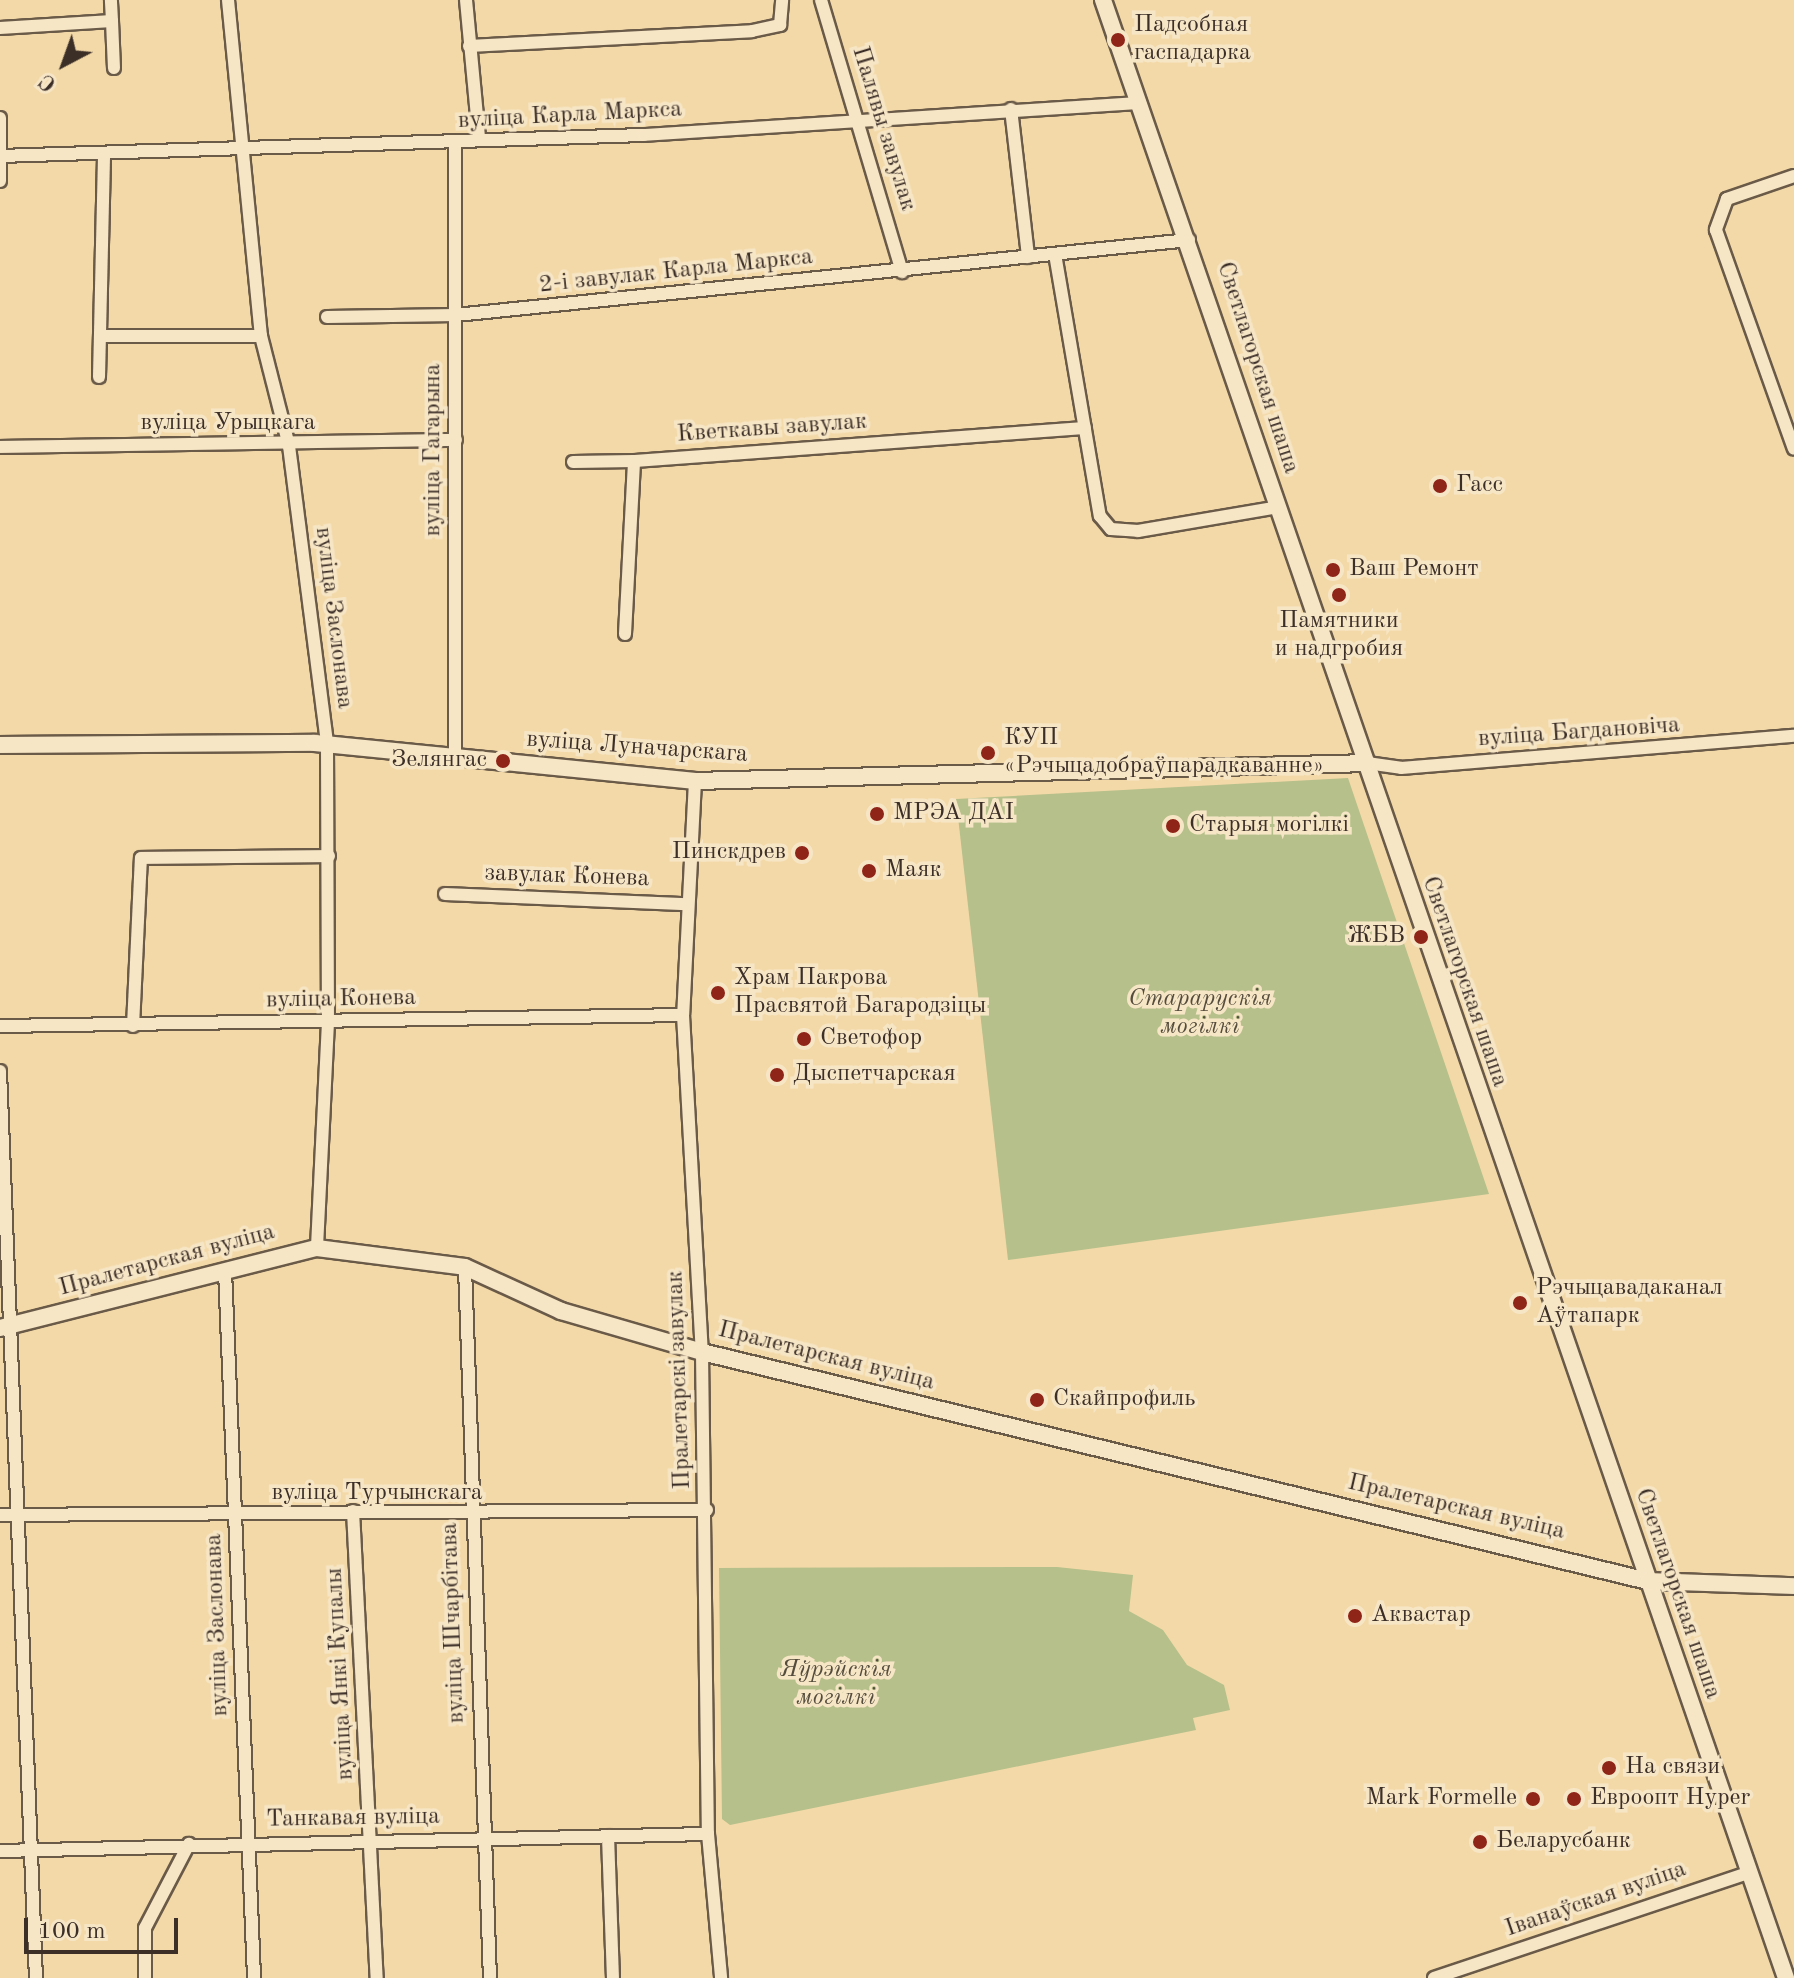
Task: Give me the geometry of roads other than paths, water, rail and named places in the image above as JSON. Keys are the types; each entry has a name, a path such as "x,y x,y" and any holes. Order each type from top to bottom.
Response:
{"street":[{"path":"111,0 114,68"},
{"name":"вуліца Заслонава","path":"228,0 238,151 261,336 289,446 327,744 328,1022 317,1248"},
{"path":"466,0 479,138"},
{"path":"469,46 780,25 782,0"},
{"name":"Палявы завулак","path":"821,0 902,272"},
{"name":"Светлагорская шаша","path":"1103,0 1189,240 1278,507 1786,1978"},
{"path":"0,28 112,21"},
{"name":"вуліца Карла Маркса","path":"0,156 455,143 479,138 1140,103"},
{"path":"1011,109 1028,257"},
{"path":"0,118 0,181"},
{"name":"вуліца Гагарына","path":"455,143 455,758"},
{"path":"99,377 103,336 104,153"},
{"path":"1794,176 1727,199 1717,213 1716,230 1794,449"},
{"name":"2-і завулак Карла Маркса","path":"327,317 456,315 902,272 1189,240"},
{"path":"1055,254 1100,516 1111,529 1278,507"},
{"path":"103,336 261,336"},
{"name":"Кветкавы завулак","path":"573,462 634,461 1085,428"},
{"name":"вуліца Урыцкага","path":"0,447 289,446 456,440"},
{"path":"625,634 634,461"},
{"name":"вуліца Багдановіча","path":"1367,763 1417,767 1794,736"},
{"name":"вуліца Луначарскага","path":"0,745 327,744 695,781 1367,763"},
{"name":"Пралетарскі завулак","path":"695,781 683,1015 702,1352 707,1510 708,1834 721,1978"},
{"path":"133,1026 141,858 329,856"},
{"name":"завулак Конева","path":"445,894 687,904"},
{"name":"вуліца Конева","path":"0,1026 683,1015"},
{"path":"0,1071 4,1328 18,1515 36,1978"},
{"name":"Пралетарская вуліца","path":"4,1328 317,1248 465,1267 561,1311 702,1352 1648,1581 1794,1586"},
{"name":"вуліца Шчарбітава","path":"465,1267 490,1978"},
{"name":"вуліца Заслонава","path":"225,1270 254,1978"},
{"name":"вуліца Турчынскага","path":"0,1515 237,1517 353,1511 472,1517 707,1510"},
{"name":"вуліца Янкі Купалы","path":"353,1511 377,1978"},
{"name":"Танкавая вуліца","path":"0,1851 189,1844 708,1834"},
{"path":"608,1836 613,1978"},
{"path":"145,1978 145,1928 189,1844"},
{"name":"Іванаўская вуліца","path":"1434,1978 1458,1974 1751,1872"}],"place":[{"name":"Падсобная гаспадарка","path":"1118,40"},
{"name":"Гасс","path":"1440,486"},
{"name":"Ваш Ремонт","path":"1333,570"},
{"name":"Памятники и надгробия","path":"1339,595"},
{"name":"КУП «Рэчыцадобраўпарадкаванне»","path":"988,753"},
{"name":"Зелянгас","path":"503,761"},
{"name":"МРЭА ДАІ","path":"877,814"},
{"name":"Старыя могілкі","path":"1173,826"},
{"name":"Пинскдрев","path":"802,853"},
{"name":"Маяк","path":"869,871"},
{"name":"ЖБВ","path":"1421,937"},
{"name":"Храм Пакрова Прасвятой Багародзіцы","path":"718,993"},
{"name":"Светофор","path":"804,1039"},
{"name":"Дыспетчарская","path":"777,1075"},
{"name":"Рэчыцавадаканал Аўтапарк","path":"1520,1303"},
{"name":"Скайпрофиль","path":"1037,1400"},
{"name":"Аквастар","path":"1355,1616"},
{"name":"На связи","path":"1609,1768"},
{"name":"Mark Formelle","path":"1533,1799"},
{"name":"Евроопт Hyper","path":"1574,1799"},
{"name":"Беларусбанк","path":"1480,1842"}],"park label":[{"name":"Старарускія могілкі","path":"1200,1014"},
{"name":"Яўрэйскія могілкі","path":"836,1685"}]}
